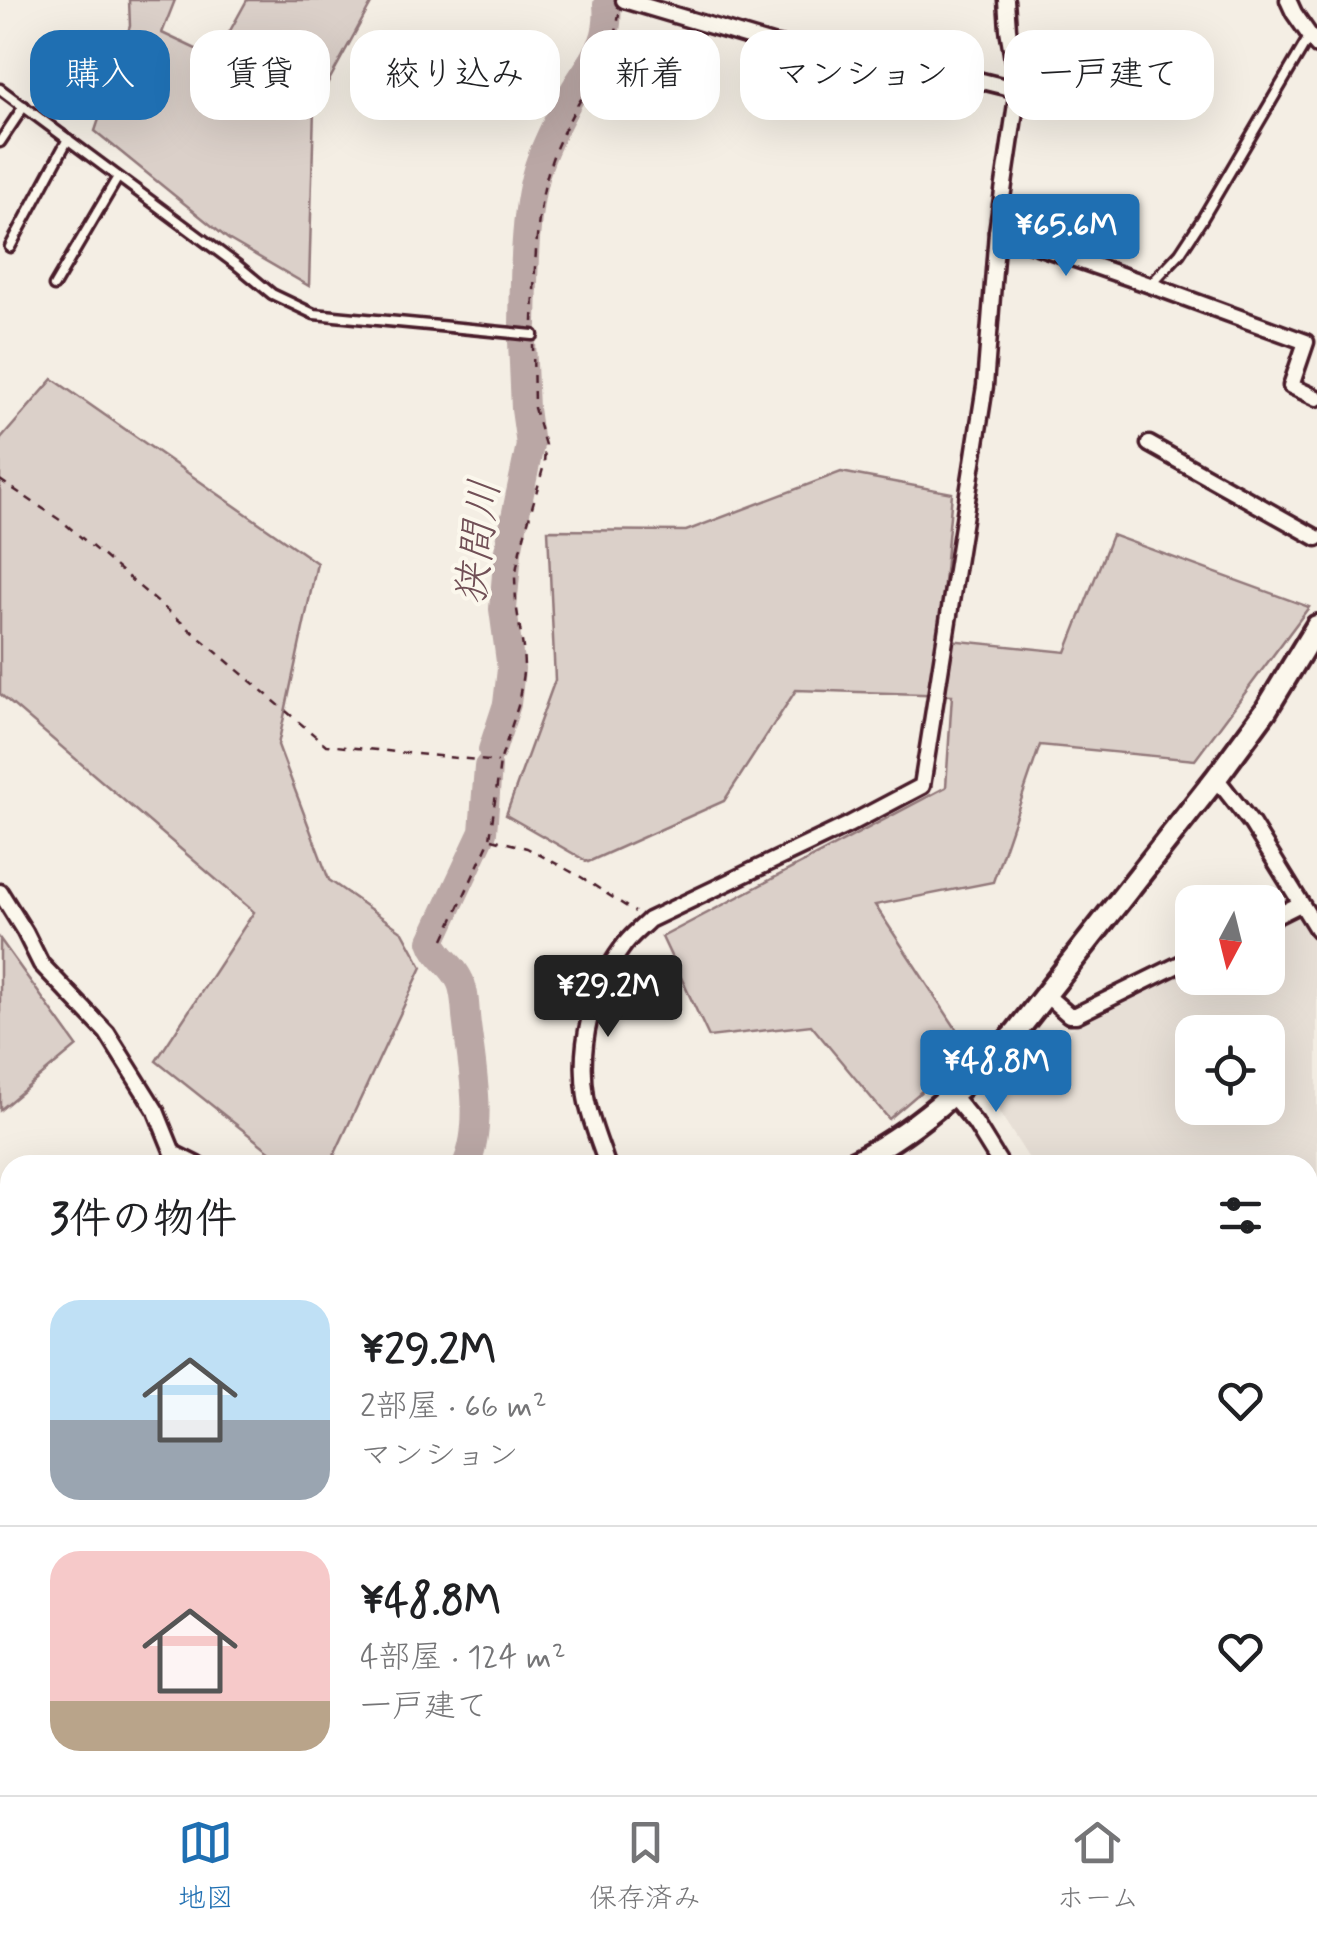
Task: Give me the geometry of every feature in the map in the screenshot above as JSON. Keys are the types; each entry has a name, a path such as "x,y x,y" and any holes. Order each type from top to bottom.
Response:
{"street":[{"path":"623,0 772,44 861,51 1004,87"},
{"path":"1006,0 1008,30"},
{"path":"1288,0 1313,42"},
{"path":"604,1155 591,1118 584,1063 590,1010 624,944 649,920 922,786 985,386 997,232 1014,120"},
{"path":"997,232 1306,342 1291,386 1317,398"},
{"path":"1149,444 1317,538"},
{"path":"866,1155 911,1129 1017,1031 1216,778 1266,710 1317,626"},
{"path":"1216,778 1252,824 1317,929"},
{"path":"0,892 41,964 107,1033 156,1110 174,1155"},
{"path":"1285,912 1300,904"},
{"path":"1046,995 1069,1015 1076,1015 1175,966"},
{"path":"951,1094 976,1123 995,1155"}],"lane":[{"path":"1150,285 1180,253 1313,42"},
{"path":"0,89 272,294 314,314 533,336"},
{"path":"0,142 24,106"},
{"path":"10,248 68,139"},
{"path":"54,286 118,176"}],"path":[{"path":"444,939 490,839 500,762 518,706 524,666 515,577 544,465 545,446 534,408 533,336 539,230 548,174 569,123 592,82 603,72 612,51 623,0"},
{"path":"0,480 63,522 326,745 500,762"},
{"path":"490,839 527,848 649,920"}],"shaded area":[{"path":"129,0 175,0 163,30 129,30"},
{"path":"247,0 373,0 357,30 350,30 350,42 330,79 330,30 230,30"},
{"path":"170,37 190,46 190,120 314,120 309,286 228,239 95,131 99,120 170,120"},
{"path":"53,379 317,563 278,745 329,880 403,932 422,967 334,1155 272,1153 156,1061 254,912 0,694 0,440"},
{"path":"841,472 952,493 939,639 1066,652 1112,535 1309,607 1195,760 1040,745 993,882 875,905 970,1050 889,1119 811,1025 709,1037 662,937 946,787 952,695 796,690 724,801 588,862 506,815 555,680 548,530 686,531"},
{"path":"1300,915 1317,944 1317,1155 1027,1155 993,1102 1044,1042 1175,976 1175,995 1285,995 1285,922"},
{"path":"0,939 77,1046 0,1110"}],"waterway":[{"name":"狭間川","path":"523,325 526,243 534,181 554,129 598,53 606,32 607,4"},
{"name":"狭間川","path":"492,750 507,704 511,669 503,609 508,551 530,445 522,341"},
{"name":"狭間川","path":"469,1155 476,1115 464,995 456,974 432,941 483,832 488,767"}]}
